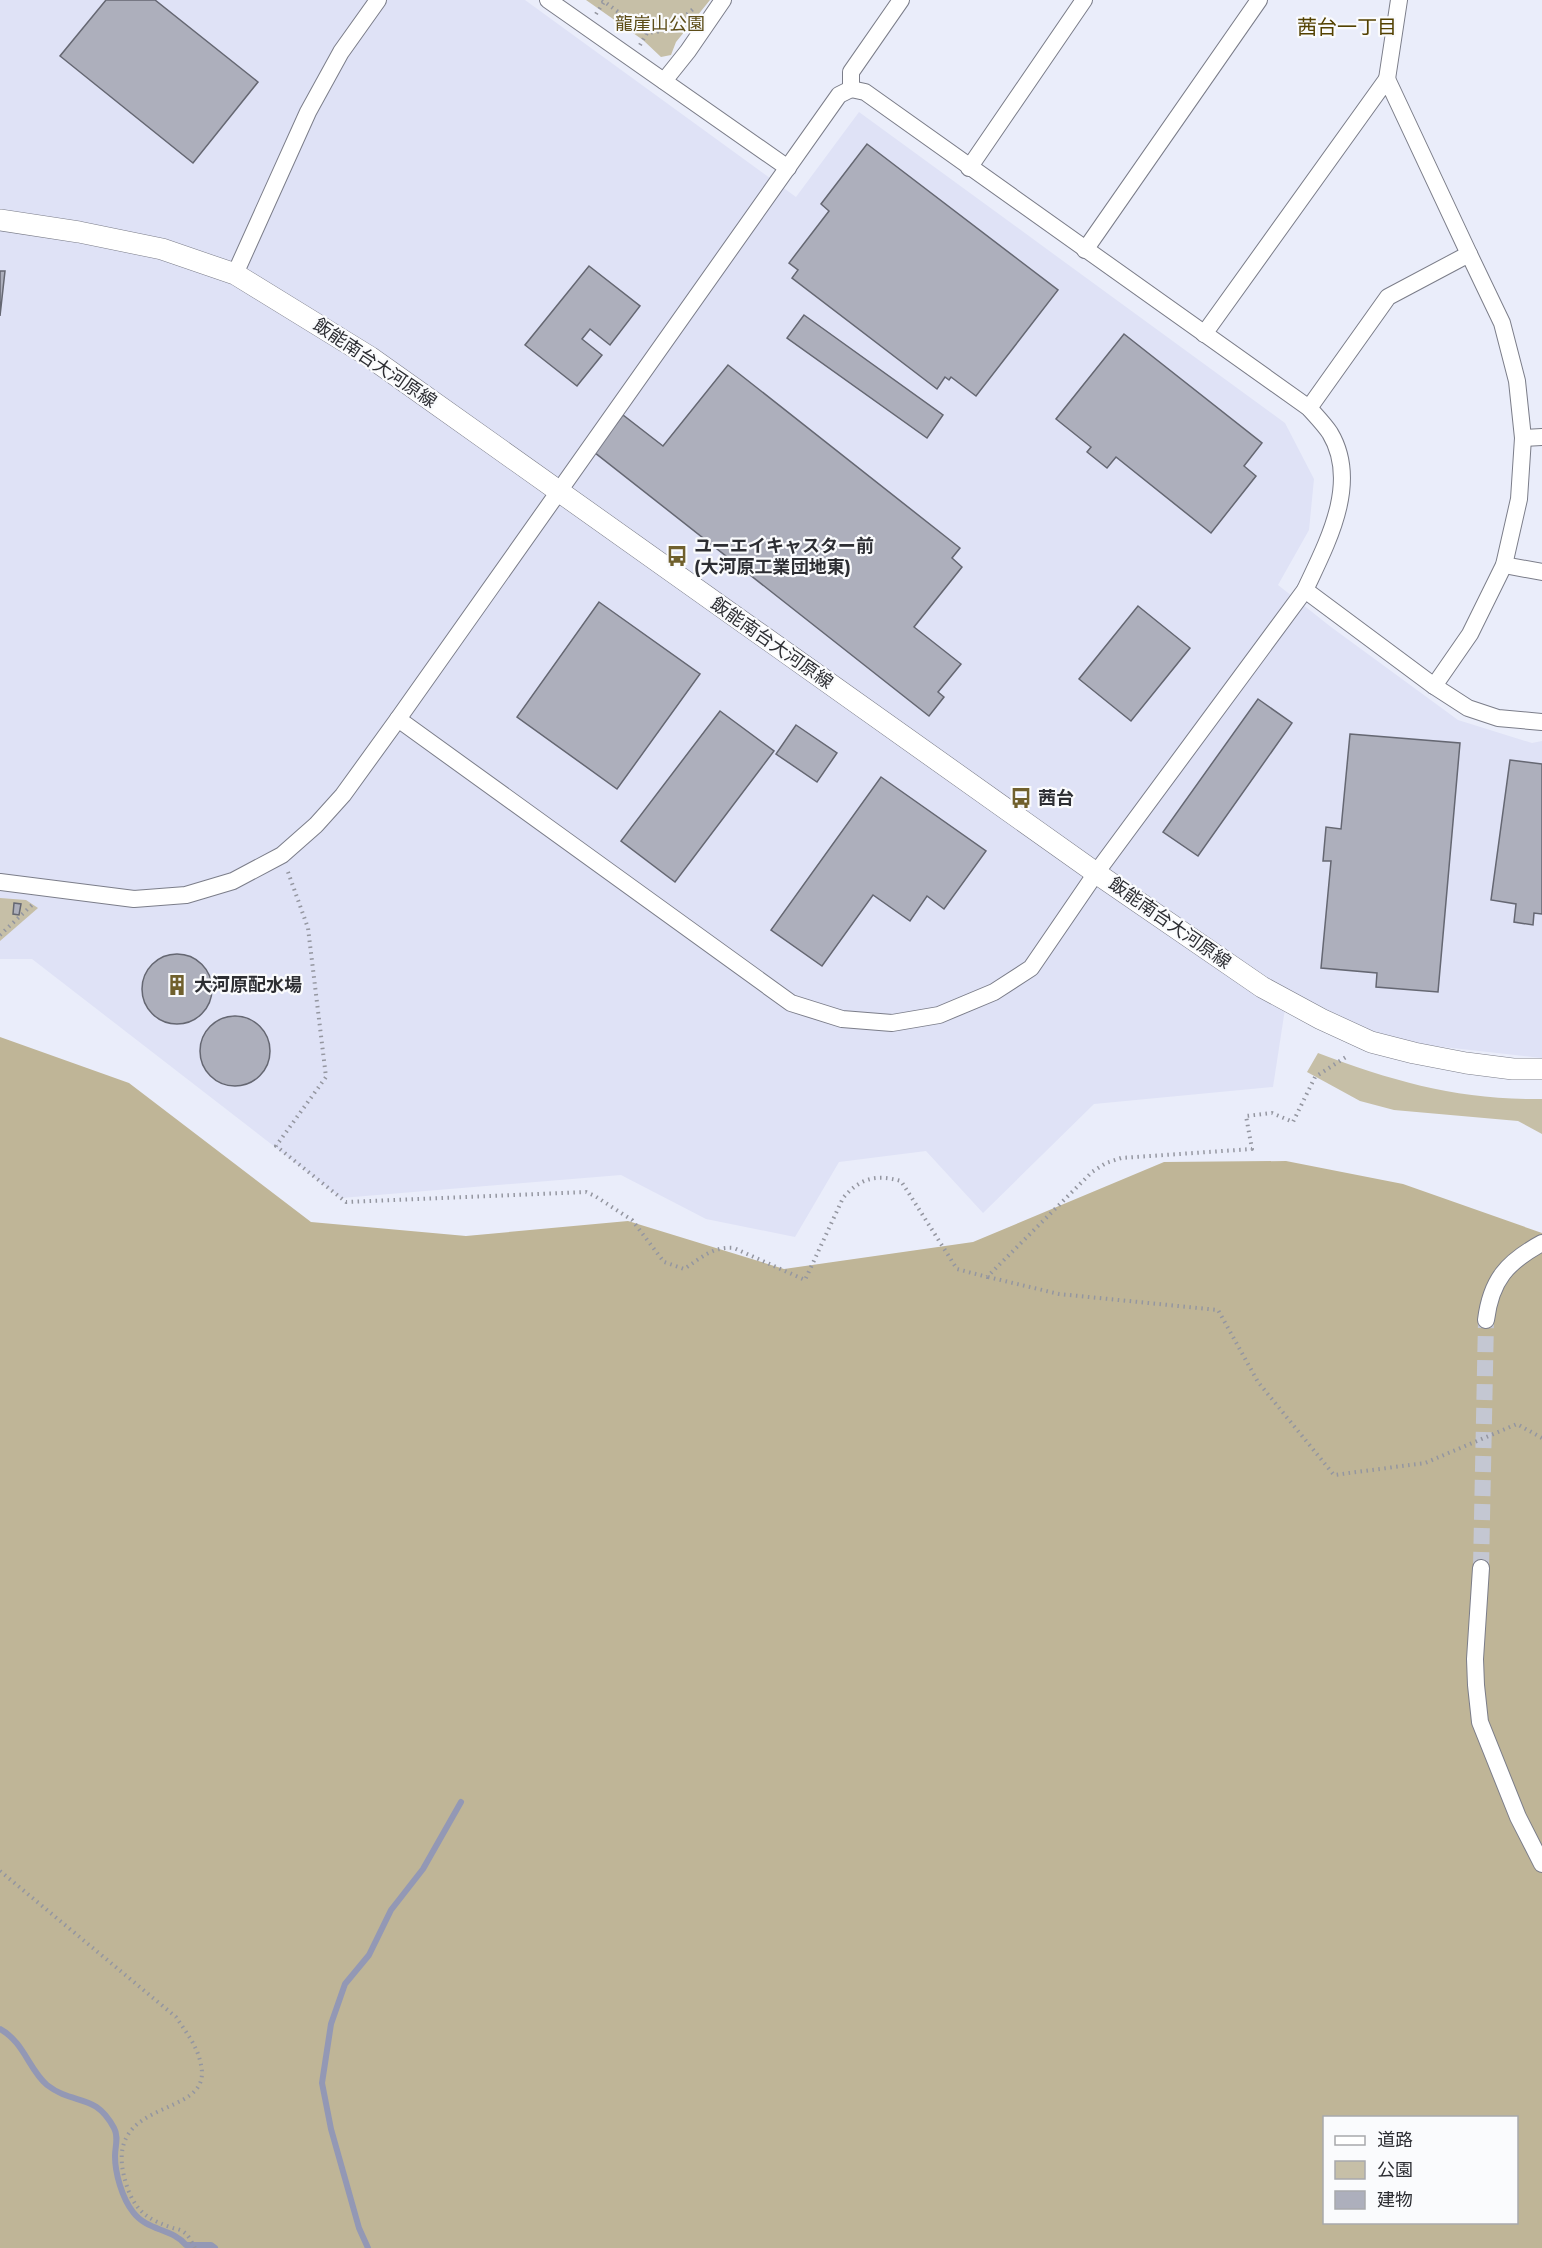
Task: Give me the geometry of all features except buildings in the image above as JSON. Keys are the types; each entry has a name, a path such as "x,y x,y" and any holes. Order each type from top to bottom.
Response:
{"street":[{"path":"235,274 308,112 341,52 378,0"},
{"path":"548,0 788,168"},
{"path":"664,81 723,0"},
{"path":"851,89 851,72 902,0"},
{"path":"969,168 1084,0"},
{"path":"1085,250 1259,0"},
{"path":"1204,334 1387,79 1399,0"},
{"path":"1387,79 1502,323 1517,381 1523,438 1519,500 1504,566 1470,634 1434,686"},
{"path":"0,882 134,899 186,895 233,881 282,855 316,825 343,795 398,719 839,95 851,89 865,92 1309,408 1330,433 1342,465 1341,500 1327,543 1305,590 1096,873 1031,968 994,992 939,1016 892,1023 842,1019 791,1003 398,719"},
{"name":"飯能南台大河原線","path":"0,220 79,232 162,249 235,274 370,357 1096,873 1262,987 1321,1019 1371,1042 1466,1063 1513,1069 1542,1069"},
{"path":"1309,408 1388,297 1468,254"},
{"path":"1523,438 1542,437"},
{"path":"1504,566 1542,572"},
{"path":"1305,590 1434,686 1468,708 1498,718 1542,722"},
{"path":"1486,1320 1489,1298 1499,1277 1517,1258 1542,1243"},
{"path":"1480,1568 1475,1659 1480,1722 1518,1817 1542,1864"}],"path":[{"path":"602,0 648,33 670,30 694,8"},
{"path":"670,30 672,38"},
{"path":"643,40 648,33"},
{"path":"282,855 308,928 326,1077 276,1146 346,1202 586,1192 632,1220 664,1263 684,1269 711,1251 722,1247 734,1248 805,1280 843,1198 851,1188 862,1181 884,1176 901,1181 957,1269 1059,1294 1218,1310 1258,1382 1334,1475 1425,1463 1517,1424 1542,1438"},
{"path":"0,935 51,889"},
{"path":"987,1277 1092,1172 1106,1163 1121,1158 1252,1149 1246,1116 1272,1113 1293,1122 1315,1077 1371,1042"},
{"path":"0,1871 176,2017 193,2042 202,2067 200,2081 192,2095 135,2124 123,2142 120,2163 130,2193 141,2212 152,2221 184,2231 195,2248"}],"shaded area":[{"path":"0,0 525,0 796,197 859,112 1285,423 1314,479 1309,530 1278,585 1331,627 1458,720 1532,743 1542,741 1542,1058 1399,1042 1287,996 1273,1087 1094,1104 983,1213 926,1151 839,1162 795,1237 706,1219 621,1175 341,1198 32,959 0,959"},
{"path":"0,1037 129,1083 311,1222 466,1236 628,1221 784,1269 973,1242 1164,1162 1286,1161 1403,1184 1542,1233 1542,2248 0,2248"}],"green space":[{"name":"龍崖山公園","path":"586,0 710,0 676,42 671,55 661,57 643,40"},
{"path":"0,898 26,900 38,908 0,941"},
{"path":"1318,1053 1401,1081 1455,1093 1542,1099 1542,1134 1518,1121 1394,1110 1360,1101 1307,1072"}],"waterway":[{"path":"368,2248 359,2228 331,2129 322,2083 331,2024 345,1984 369,1955 391,1910 423,1869 461,1802"},
{"path":"0,2029 21,2048 35,2072 47,2085 66,2096 92,2104 107,2117 116,2135 115,2163 120,2185 133,2212 145,2223 174,2235 186,2245 211,2245 215,2248"}],"tunnel":[{"path":"1481,1568 1486,1320"}],"place":[{"name":"ユーエイキャスター前 (大河原工業団地東)","path":"677,556"},
{"name":"茜台","path":"1021,798"},
{"name":"大河原配水場","path":"177,985"}],"district":[{"name":"茜台一丁目","path":"1347,27"}]}
